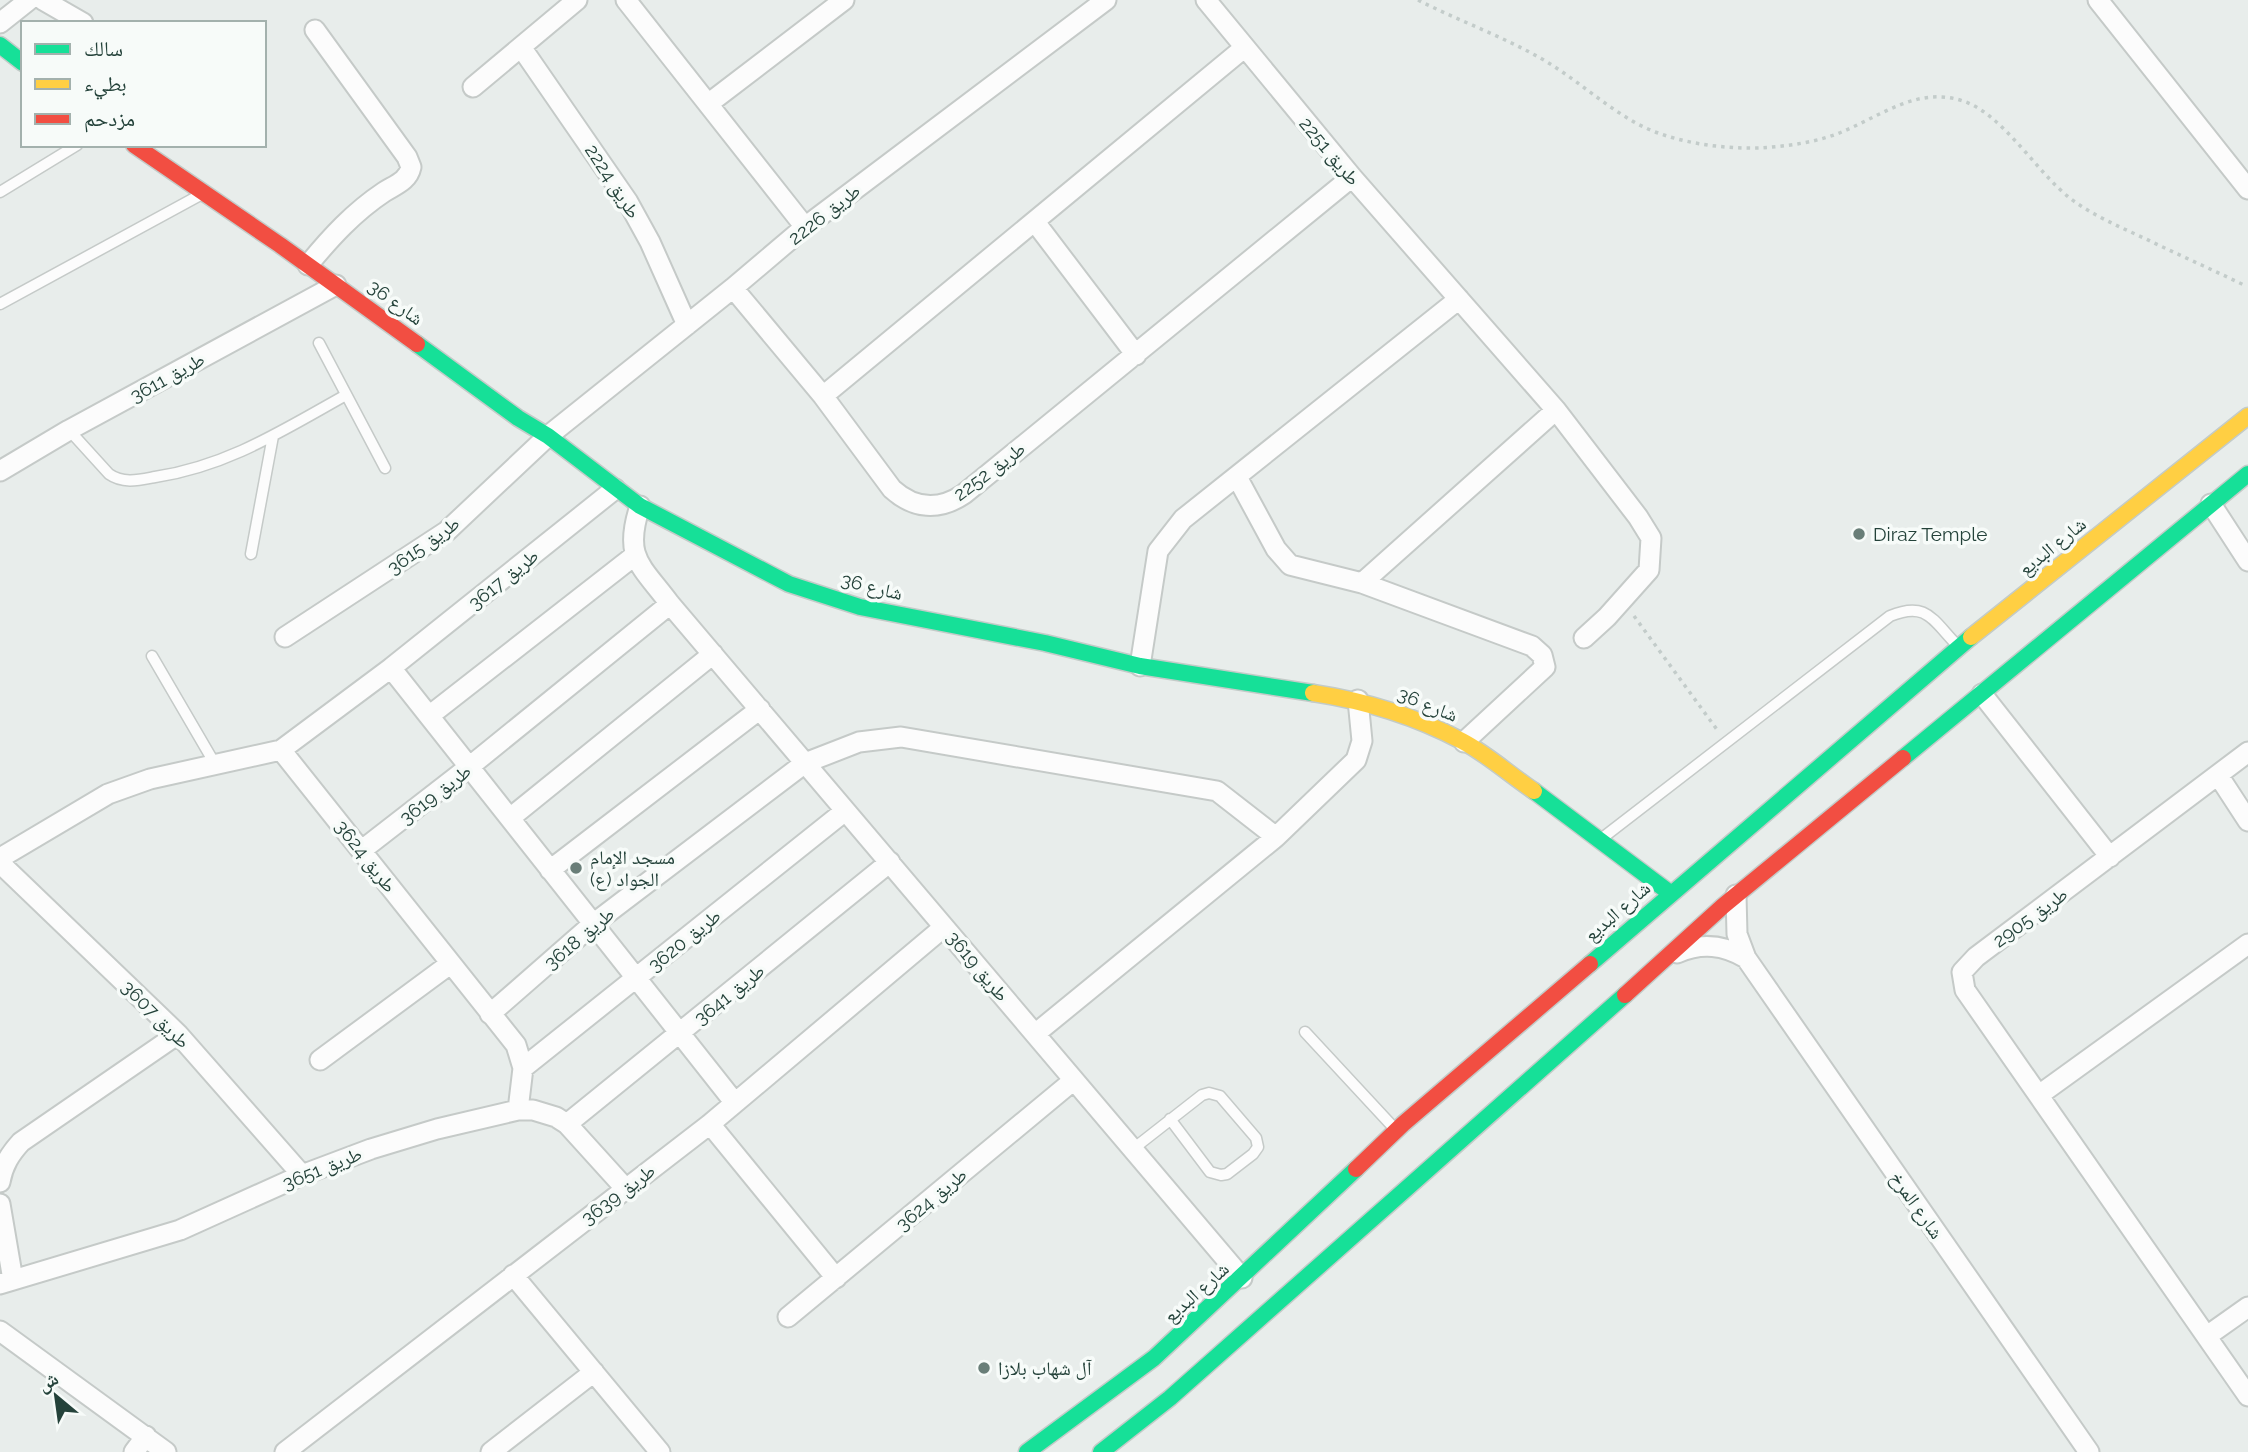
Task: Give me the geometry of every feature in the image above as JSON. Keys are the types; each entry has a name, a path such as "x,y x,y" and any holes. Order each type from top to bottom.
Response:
{"main road":[{"path":"0,45 21,61"},
{"name":"شارع 36","path":"137,147 308,265 518,418 548,436 640,506 789,584 860,607 1045,643 1140,666 1358,700 1407,716 1464,742 1600,839 1670,893"},
{"name":"شارع البديع","path":"1027,1452 1154,1359 1242,1279 1396,1130 1670,893 1959,647 2248,416"},
{"path":"1101,1452 1170,1398 1737,895 2248,474"}],"street":[{"path":"0,23 29,0"},
{"path":"43,0 80,21"},
{"path":"473,87 578,0"},
{"path":"625,0 805,227"},
{"path":"708,104 844,0"},
{"name":"طريق 2226","path":"548,436 805,227 1105,0"},
{"name":"طريق 2251","path":"1206,0 1352,177 1556,410 1651,538 1649,570 1584,638"},
{"path":"2098,0 2248,189"},
{"path":"308,265 332,235 363,208 406,178 411,167 407,157 315,30"},
{"name":"طريق 2224","path":"521,47 628,202 655,252 687,325"},
{"path":"823,396 1244,48"},
{"name":"طريق 2252","path":"733,288 823,396 892,489 899,496 917,505 936,506 964,494 1352,177"},
{"path":"1035,222 1136,355"},
{"name":"طريق 3611","path":"0,471 69,430 336,285"},
{"path":"1140,666 1158,551 1183,519 1459,299"},
{"path":"1362,583 1556,410"},
{"name":"طريق 3615","path":"285,637 447,531 548,436"},
{"path":"1237,477 1276,549 1290,565 1362,583 1532,646 1542,655 1545,667 1464,742"},
{"name":"طريق 3617","path":"281,750 391,668 615,489"},
{"path":"2211,504 2248,561"},
{"path":"429,716 634,556 632,530 640,506"},
{"name":"طريق 3619","path":"634,556 670,604 1242,1279"},
{"name":"طريق 3619","path":"362,850 670,604"},
{"path":"510,818 713,654"},
{"path":"391,668 735,1103"},
{"path":"1982,694 2110,857"},
{"path":"1035,1034 1276,838 1356,760 1362,741 1358,700"},
{"path":"550,870 760,709"},
{"name":"طريق 3618","path":"490,1014 593,924 805,763 859,742 901,737 1217,791 1276,838"},
{"path":"0,860 108,794 150,779 281,750"},
{"name":"طريق 3624","path":"281,750 516,1045 523,1069 518,1110"},
{"name":"طريق 2905","path":"2248,752 1976,957 1962,972 1965,990 2248,1396"},
{"path":"2218,775 2248,821"},
{"name":"طريق 3620","path":"523,1069 845,811"},
{"name":"طريق 3607","path":"0,860 178,1034 302,1175"},
{"name":"طريق 3641","path":"567,1124 890,862"},
{"name":"شارع المرخ","path":"1737,895 1735,921 1746,958 2089,1452"},
{"name":"طريق 3639","path":"285,1452 710,1124 944,927"},
{"path":"2039,1095 2248,944"},
{"path":"1665,960 1687,948 1712,946 1724,947 1746,958"},
{"path":"320,1060 450,964"},
{"path":"0,1182 2,1168 21,1142 178,1034"},
{"name":"طريق 3624","path":"788,1317 1074,1080"},
{"name":"طريق 3651","path":"6,1282 180,1230 302,1175 370,1149 518,1110 533,1110 556,1117 567,1124 625,1188"},
{"path":"710,1124 836,1278"},
{"path":"0,1205 6,1282"},
{"path":"513,1275 660,1452"},
{"path":"2207,1336 2248,1307"},
{"path":"0,1331 166,1452"},
{"path":"491,1452 594,1373"},
{"path":"134,1452 146,1436"}],"lane":[{"path":"0,192 74,147"},
{"path":"0,304 205,192"},
{"path":"319,344 386,468"},
{"path":"69,430 109,474 130,481 189,471 218,462 274,436 346,394"},
{"path":"251,554 274,436"},
{"path":"1600,839 1889,617 1908,609 1927,612 1959,647"},
{"path":"152,656 215,764"},
{"path":"1306,1032 1396,1130"},
{"path":"1133,1149 1170,1119 1202,1095 1209,1093 1220,1096 1256,1138 1258,1147 1227,1174 1210,1172 1170,1119"}],"path":[{"path":"1418,0 1534,54 1629,119 1657,133 1687,141 1760,148 1801,144 1842,132 1914,99 1940,96 1965,101 1993,120 2059,189 2087,210 2246,286"},
{"path":"1622,600 1726,742"}],"traffic: fast":[{"path":"0,45 21,61"},
{"path":"417,344 518,418 548,436 640,506 789,584 860,607 1045,643 1140,666 1313,693"},
{"path":"1903,758 2248,474"},
{"path":"1590,964 1971,637"},
{"path":"1534,791 1670,893"},
{"path":"1101,1452 1170,1398 1625,995"},
{"path":"1027,1452 1154,1358 1356,1169"}],"traffic: slow":[{"path":"1971,637 2248,416"},
{"path":"1313,693 1371,705 1426,724 1471,746 1534,791"}],"traffic: jam":[{"path":"137,147 280,245 417,344"},
{"path":"1625,995 1723,906 1903,758"},
{"path":"1356,1169 1403,1124 1590,964"}],"place":[{"name":"Diraz Temple","path":"1859,534"},
{"name":"مسجد الإمام الجواد (ع)","path":"576,868"},
{"name":"آل شهاب بلازا","path":"984,1368"}]}
